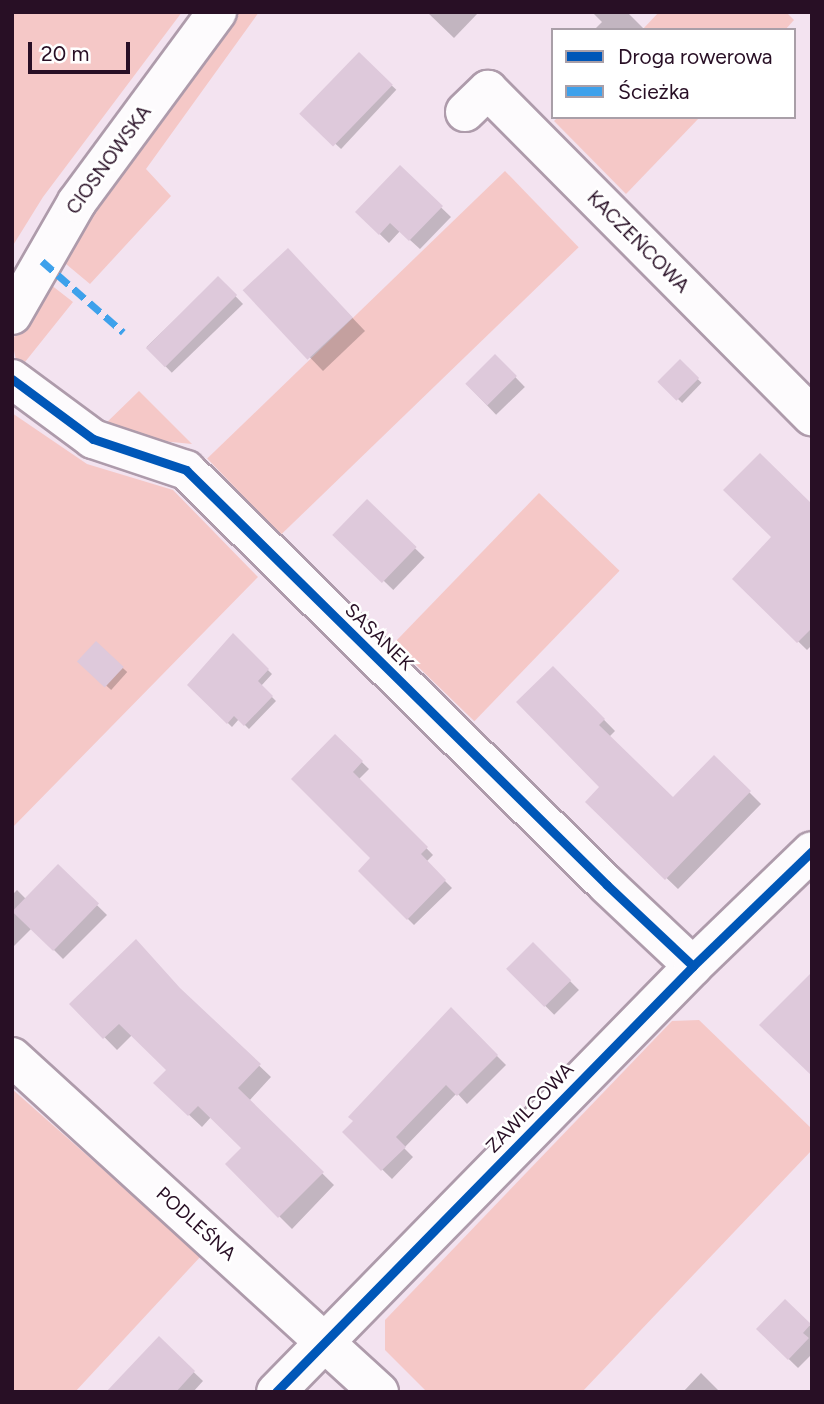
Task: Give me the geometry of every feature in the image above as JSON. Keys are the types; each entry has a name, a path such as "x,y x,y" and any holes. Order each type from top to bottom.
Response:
{"street":[{"name":"CIOSNOWSKA","path":"12,315 77,202 217,12"},
{"name":"KACZEŃCOWA","path":"465,112 488,90 812,416"},
{"name":"SASANEK","path":"12,379 93,439 186,470 607,885 693,966"},
{"name":"ZAWILCOWA","path":"276,1392 693,966 812,851"},
{"name":"PODLEŚNA","path":"12,1057 379,1392"}],"shaded area":[{"path":"12,12 182,12 43,197 12,247"},
{"path":"236,12 259,12 146,169 171,196 90,284 60,259 89,210"},
{"path":"659,12 786,12 794,20 787,28 644,28"},
{"path":"556,119 698,119 626,194 554,121"},
{"path":"505,171 579,247 281,535 207,459"},
{"path":"46,281 73,302 21,367 101,428 139,391 192,444 111,436 90,429 27,381 17,365 12,341"},
{"path":"12,413 87,464 173,490 258,577 12,828"},
{"path":"539,493 620,571 474,721 394,643"},
{"path":"699,1020 812,1129 812,1150 582,1392 427,1392 385,1350 385,1320 672,1021"},
{"path":"12,1089 201,1256 75,1392 12,1392"}],"building":[{"path":"359,52 393,85 333,147 299,114"},
{"path":"400,165 443,206 409,241 390,223 379,235 355,212"},
{"path":"288,248 353,317 307,360 243,290"},
{"path":"218,276 237,295 165,367 146,348"},
{"path":"495,354 517,376 487,406 465,384"},
{"path":"680,359 699,378 676,401 657,382"},
{"path":"760,453 812,504 812,628 797,643 732,579 771,537 723,490"},
{"path":"367,499 417,547 382,583 332,535"},
{"path":"233,633 269,669 258,681 273,696 244,726 234,716 227,724 187,685"},
{"path":"96,641 124,667 105,687 77,661"},
{"path":"553,666 605,719 599,725 673,797 714,755 751,791 665,880 585,802 599,787 516,702"},
{"path":"335,734 363,761 353,772 428,847 421,854 446,880 407,920 358,871 370,858 291,779"},
{"path":"58,864 99,904 53,951 12,911"},
{"path":"136,939 180,988 261,1064 238,1088 324,1172 278,1218 225,1164 241,1148 198,1106 188,1116 153,1083 166,1070 119,1024 103,1039 69,1004"},
{"path":"533,942 571,980 544,1007 506,969"},
{"path":"812,972 812,1076 759,1025"},
{"path":"451,1007 498,1055 457,1096 446,1085 396,1137 406,1147 381,1171 342,1132 353,1121 348,1117"},
{"path":"785,1299 811,1324 803,1333 809,1338 788,1360 756,1329"},
{"path":"159,1336 195,1371 176,1392 106,1392"}],"marked path":[{"path":"42,261 123,332"}],"cycle path":[{"path":"12,379 93,439 186,470 607,885 693,966"},
{"path":"276,1392 693,966 812,851"}]}
